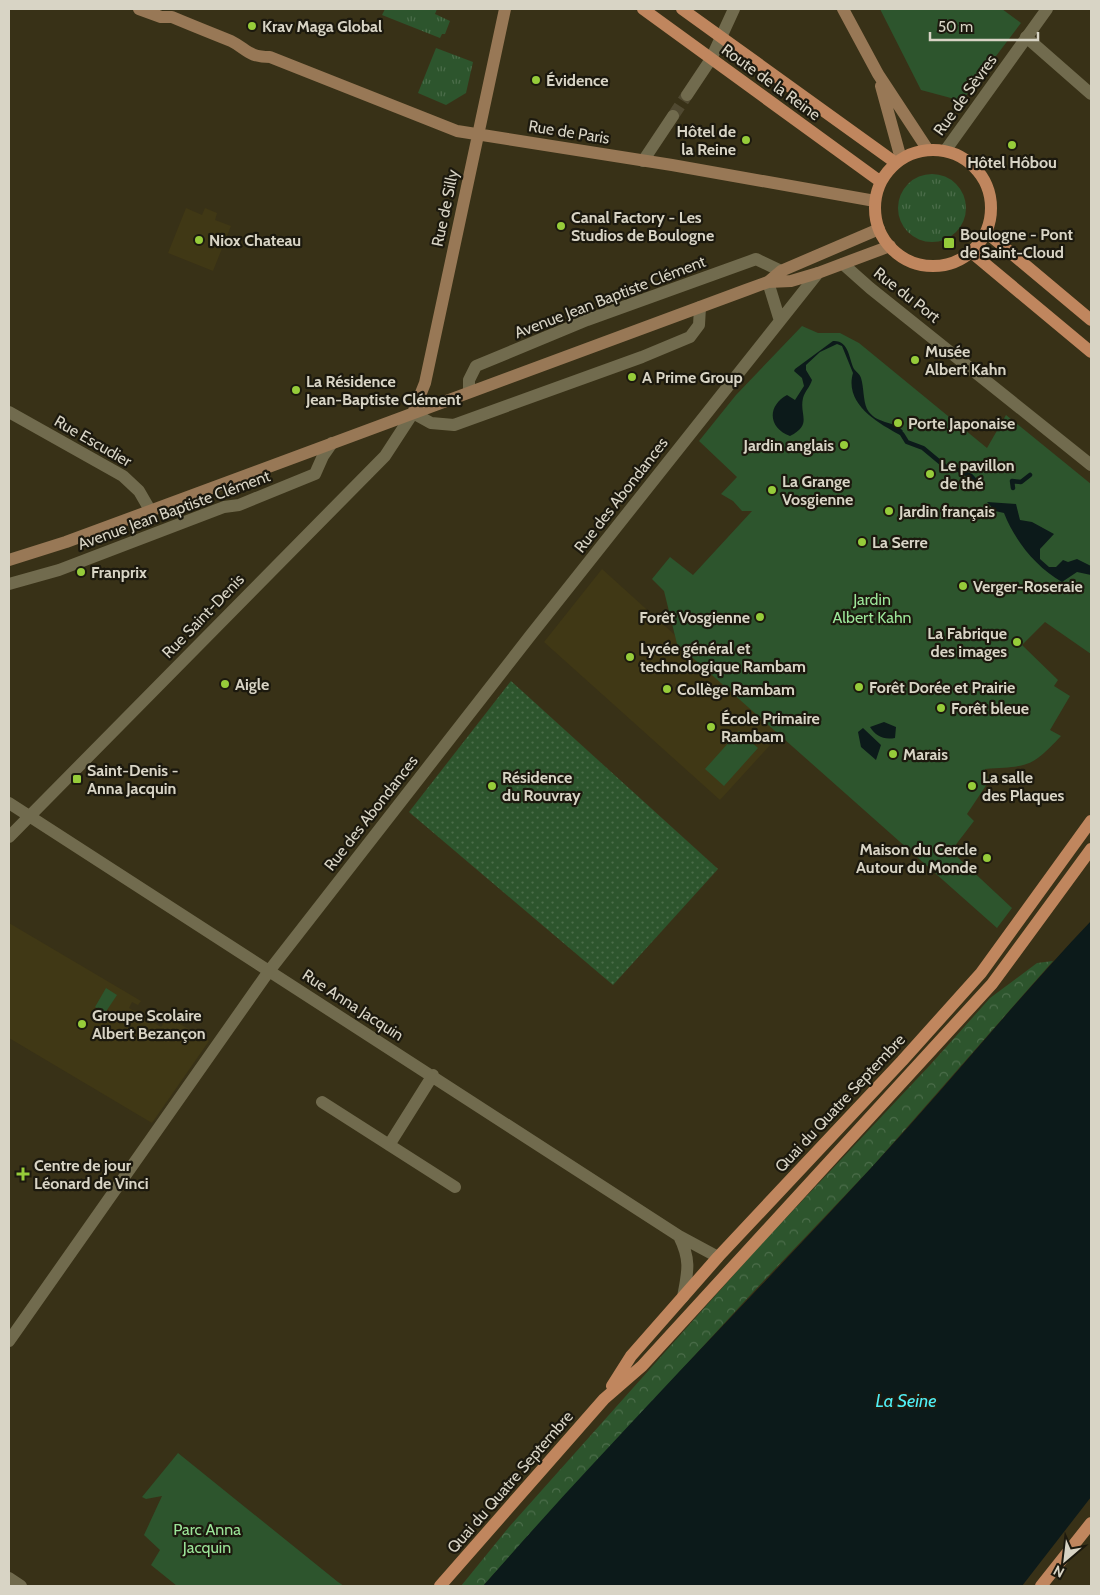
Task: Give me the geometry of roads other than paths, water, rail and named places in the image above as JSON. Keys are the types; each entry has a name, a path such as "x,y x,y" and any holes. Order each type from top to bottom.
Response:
{"main road":[{"name":"Rue de Paris","path":"139,9 161,17 168,13 234,43 243,51 258,57 270,57 448,128 875,201"},
{"name":"Rue de Silly","path":"413,413 425,383 505,9"},
{"name":"Route de la Reine","path":"643,9 880,182"},
{"name":"Route de la Reine","path":"682,9 899,161"},
{"path":"843,9 878,74 928,150"},
{"path":"878,74 899,161"},
{"path":"928,150 945,151 963,158 978,171 987,188 991,206 986,232 971,252 955,262 932,266 910,261 890,246 878,229 875,201 880,182 899,161 928,150"},
{"name":"Avenue Jean Baptiste Clément","path":"768,282 781,271 878,229"},
{"path":"986,232 1091,320"},
{"name":"Avenue Jean Baptiste Clément","path":"9,560 150,510 768,282 791,281 890,246"},
{"path":"971,252 1091,352"},
{"name":"Quai du Quatre Septembre","path":"604,1399 632,1356 718,1257 902,1061 981,973 1090,821"},
{"name":"Quai du Quatre Septembre","path":"440,1586 604,1399 642,1366 992,984 1091,849"},
{"path":"1041,1586 1091,1523"}],"street":[{"path":"687,95 712,59 734,9"},
{"name":"Rue de Sèvres","path":"945,151 1047,9"},
{"path":"1026,37 1091,94"},
{"path":"643,161 673,116"},
{"name":"Avenue Jean Baptiste Clément","path":"469,392 469,380 476,366 588,320 756,259 781,271"},
{"name":"Rue du Port","path":"843,264 870,288 1091,465"},
{"name":"Rue des Abondances","path":"9,1341 269,971 530,636 818,273"},
{"path":"768,282 780,321"},
{"path":"413,413 431,423 454,425 642,357 690,337 699,325 700,307"},
{"name":"Rue Escudier","path":"9,412 123,476 139,491 150,510"},
{"name":"Rue Saint-Denis","path":"9,837 385,456 413,413"},
{"name":"Avenue Jean Baptiste Clément","path":"9,584 59,570 315,474 323,456 332,443"},
{"name":"Rue Anna Jacquin","path":"9,803 433,1075 679,1236 718,1257"},
{"path":"389,1145 433,1075"},
{"path":"322,1102 455,1187"},
{"path":"679,1236 685,1248 689,1267 683,1297"},
{"path":"9,1578 21,1586"}],"water":[{"path":"833,341 845,347 854,369 861,377 867,409 875,418 895,425 903,431 900,435 882,425 858,403 853,394 853,373 842,346 837,344 820,352 806,365 806,370 812,380 803,398 804,419 801,428 790,436 777,428 773,417 776,405 787,395 795,400 804,386 802,378 794,371 795,369"},
{"path":"987,502 1016,504 1020,520 1032,522 1054,534 1040,549 1040,559 1049,567 1056,567 1063,560 1068,562 1077,559 1091,566 1091,575 1077,572 1062,582 1052,576 1035,561 1020,543 1004,513 995,511"},
{"path":"884,722 896,727 895,738 880,737 870,727"},
{"path":"863,728 881,745 876,760 861,747 858,732"},
{"name":"La Seine","path":"1091,921 1091,1497 1022,1586 483,1586 627,1428 871,1168"}],"waterway":[{"path":"902,434 907,442 923,448 947,468 954,468 971,476 981,487"},
{"path":"1013,488 1012,481 1021,482 1030,475"}],"tunnel":[{"path":"673,116 687,95"}],"place":[{"name":"Krav Maga Global","path":"252,26"},
{"name":"Évidence","path":"536,80"},
{"name":"Hôtel de la Reine","path":"746,140"},
{"name":"Hôtel Hôbou","path":"1012,145"},
{"name":"Canal Factory - Les Studios de Boulogne","path":"561,226"},
{"name":"Niox Chateau","path":"199,240"},
{"name":"Boulogne - Pont de Saint-Cloud","path":"949,243"},
{"name":"Musée Albert Kahn","path":"915,360"},
{"name":"A Prime Group","path":"632,377"},
{"name":"La Résidence Jean-Baptiste Clément","path":"296,390"},
{"name":"Porte Japonaise","path":"898,423"},
{"name":"Jardin anglais","path":"844,445"},
{"name":"Le pavillon de thé","path":"930,474"},
{"name":"La Grange Vosgienne","path":"772,490"},
{"name":"Jardin français","path":"889,511"},
{"name":"La Serre","path":"862,542"},
{"name":"Franprix","path":"81,572"},
{"name":"Verger-Roseraie","path":"963,586"},
{"name":"Forêt Vosgienne","path":"760,617"},
{"name":"La Fabrique des images","path":"1017,642"},
{"name":"Lycée général et technologique Rambam","path":"630,657"},
{"name":"Aigle","path":"225,684"},
{"name":"Forêt Dorée et Prairie","path":"859,687"},
{"name":"Collège Rambam","path":"667,689"},
{"name":"Forêt bleue","path":"941,708"},
{"name":"École Primaire Rambam","path":"711,727"},
{"name":"Marais","path":"893,754"},
{"name":"Saint-Denis - Anna Jacquin","path":"77,779"},
{"name":"Résidence du Rouvray","path":"492,786"},
{"name":"La salle des Plaques","path":"972,786"},
{"name":"Maison du Cercle Autour du Monde","path":"987,858"},
{"name":"Groupe Scolaire Albert Bezançon","path":"82,1024"},
{"name":"Centre de jour Léonard de Vinci","path":"23,1174"}],"park label":[{"name":"Jardin Albert Kahn","path":"872,608"},
{"name":"Parc Anna Jacquin","path":"207,1538"}]}
